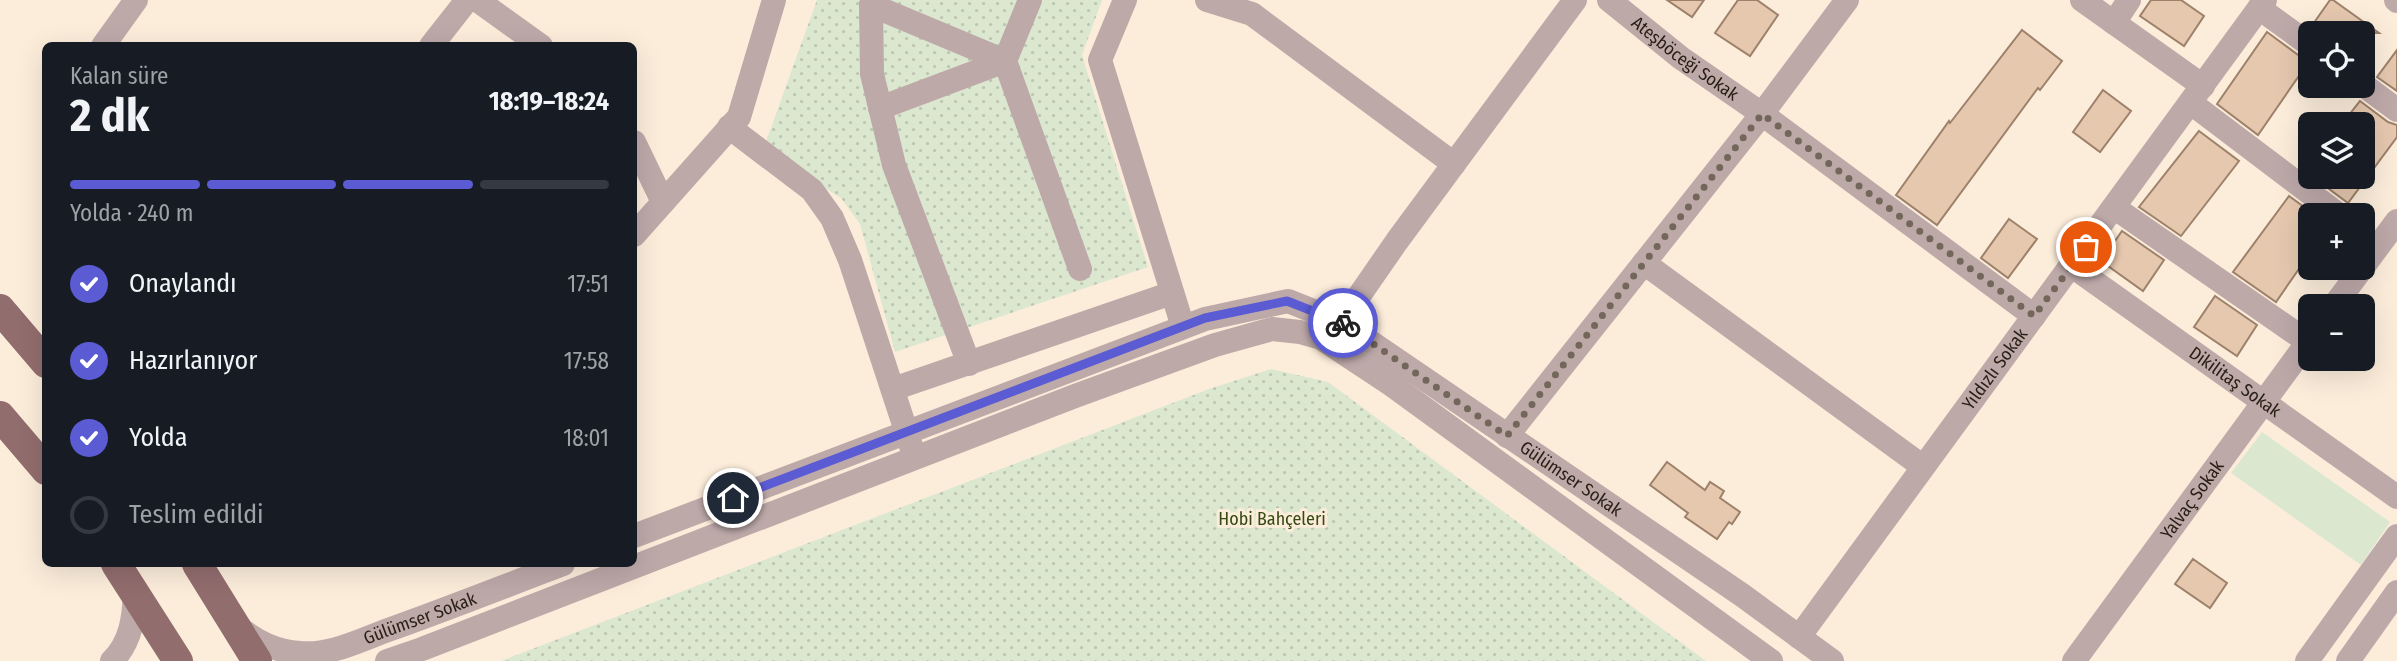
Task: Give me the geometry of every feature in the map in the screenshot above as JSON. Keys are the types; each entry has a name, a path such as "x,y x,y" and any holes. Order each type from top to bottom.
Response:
{"main road":[{"path":"0,309 42,358"},
{"path":"0,416 42,465"},
{"path":"118,567 178,661"},
{"path":"199,567 257,661"}],"street":[{"path":"106,42 136,0"},
{"path":"434,42 467,0"},
{"path":"477,0 535,42"},
{"path":"637,232 738,117 774,0"},
{"path":"1030,0 1005,61 1080,269"},
{"path":"1125,0 1100,60 1183,327"},
{"path":"1207,0 1252,14 1454,164"},
{"path":"1341,322 1575,0"},
{"name":"Ateşböceği Sokak","path":"1609,0 1681,58 1762,114 2034,316"},
{"path":"1507,436 1762,114 1847,0"},
{"path":"2082,0 2114,23 2325,203"},
{"path":"2114,23 2129,0"},
{"path":"969,363 894,165 872,74 872,3 1005,61"},
{"path":"2262,4 2298,35"},
{"name":"Yıldızlı Sokak","path":"1799,637 2262,4"},
{"path":"880,108 1005,61"},
{"path":"2375,94 2397,110"},
{"path":"729,128 812,190 832,218 850,260 915,457"},
{"path":"637,148 663,202"},
{"path":"2115,208 2298,333"},
{"path":"2375,236 2397,221"},
{"path":"1644,262 1922,466"},
{"name":"Dikilitaş Sokak","path":"2072,266 2397,497"},
{"path":"893,389 1172,293"},
{"name":"Gülümser Sokak","path":"637,535 1205,318 1287,301 1341,322 1742,595 1832,661"},
{"path":"637,565 915,457 1215,345 1272,329 1300,332 1321,338 1392,385 1771,661"},
{"name":"Yalvaç Sokak","path":"2074,661 2298,356"},
{"path":"2307,661 2397,536"},
{"name":"Gülümser Sokak","path":"238,627 258,642 277,650 301,654 320,653 406,624 555,567"},
{"path":"387,661 633,567"},
{"path":"112,661 128,639 134,618 135,592"},
{"path":"2348,661 2397,592"}],"green space":[{"path":"817,0 1102,0 1082,55 1148,267 895,352 860,224 841,198 763,150"},
{"name":"Hobi Bahçeleri","path":"1271,369 1328,382 1706,661 501,661 1209,389"},
{"path":"2262,432 2390,522 2361,565 2231,473"}],"building":[{"path":"1667,0 1704,0 1692,17"},
{"path":"1738,0 1757,0 1778,15 1750,56 1715,33"},
{"path":"2151,0 2181,0 2204,16 2184,46 2140,16"},
{"path":"2330,0 2333,0 2362,21 2315,21"},
{"path":"2022,30 2062,61 2040,90 2038,88 1937,225 1896,195 1949,121 1950,123"},
{"path":"2267,32 2298,55 2298,77 2258,135 2217,104"},
{"path":"2397,50 2397,91 2377,77"},
{"path":"2103,90 2131,111 2100,152 2073,132"},
{"path":"2360,101 2375,112 2351,112"},
{"path":"2375,112 2397,125 2397,137 2375,167"},
{"path":"2199,131 2239,161 2181,236 2139,207"},
{"path":"2329,189 2358,189 2348,203"},
{"path":"2289,196 2299,203 2298,270 2276,302 2233,272"},
{"path":"2009,219 2037,239 2008,278 1981,258"},
{"path":"2122,231 2164,260 2143,291 2101,261"},
{"path":"2215,296 2257,325 2237,356 2194,327"},
{"path":"1667,462 1705,490 1710,482 1724,491 1720,498 1740,512 1717,539 1685,517 1688,513 1650,485"},
{"path":"2193,559 2227,583 2210,608 2175,584"}],"way so far":[{"path":"1343,323 1507,436 1762,114 2034,316 2086,247"}],"route":[{"path":"733,498 1205,318 1287,301 1343,323"}]}
